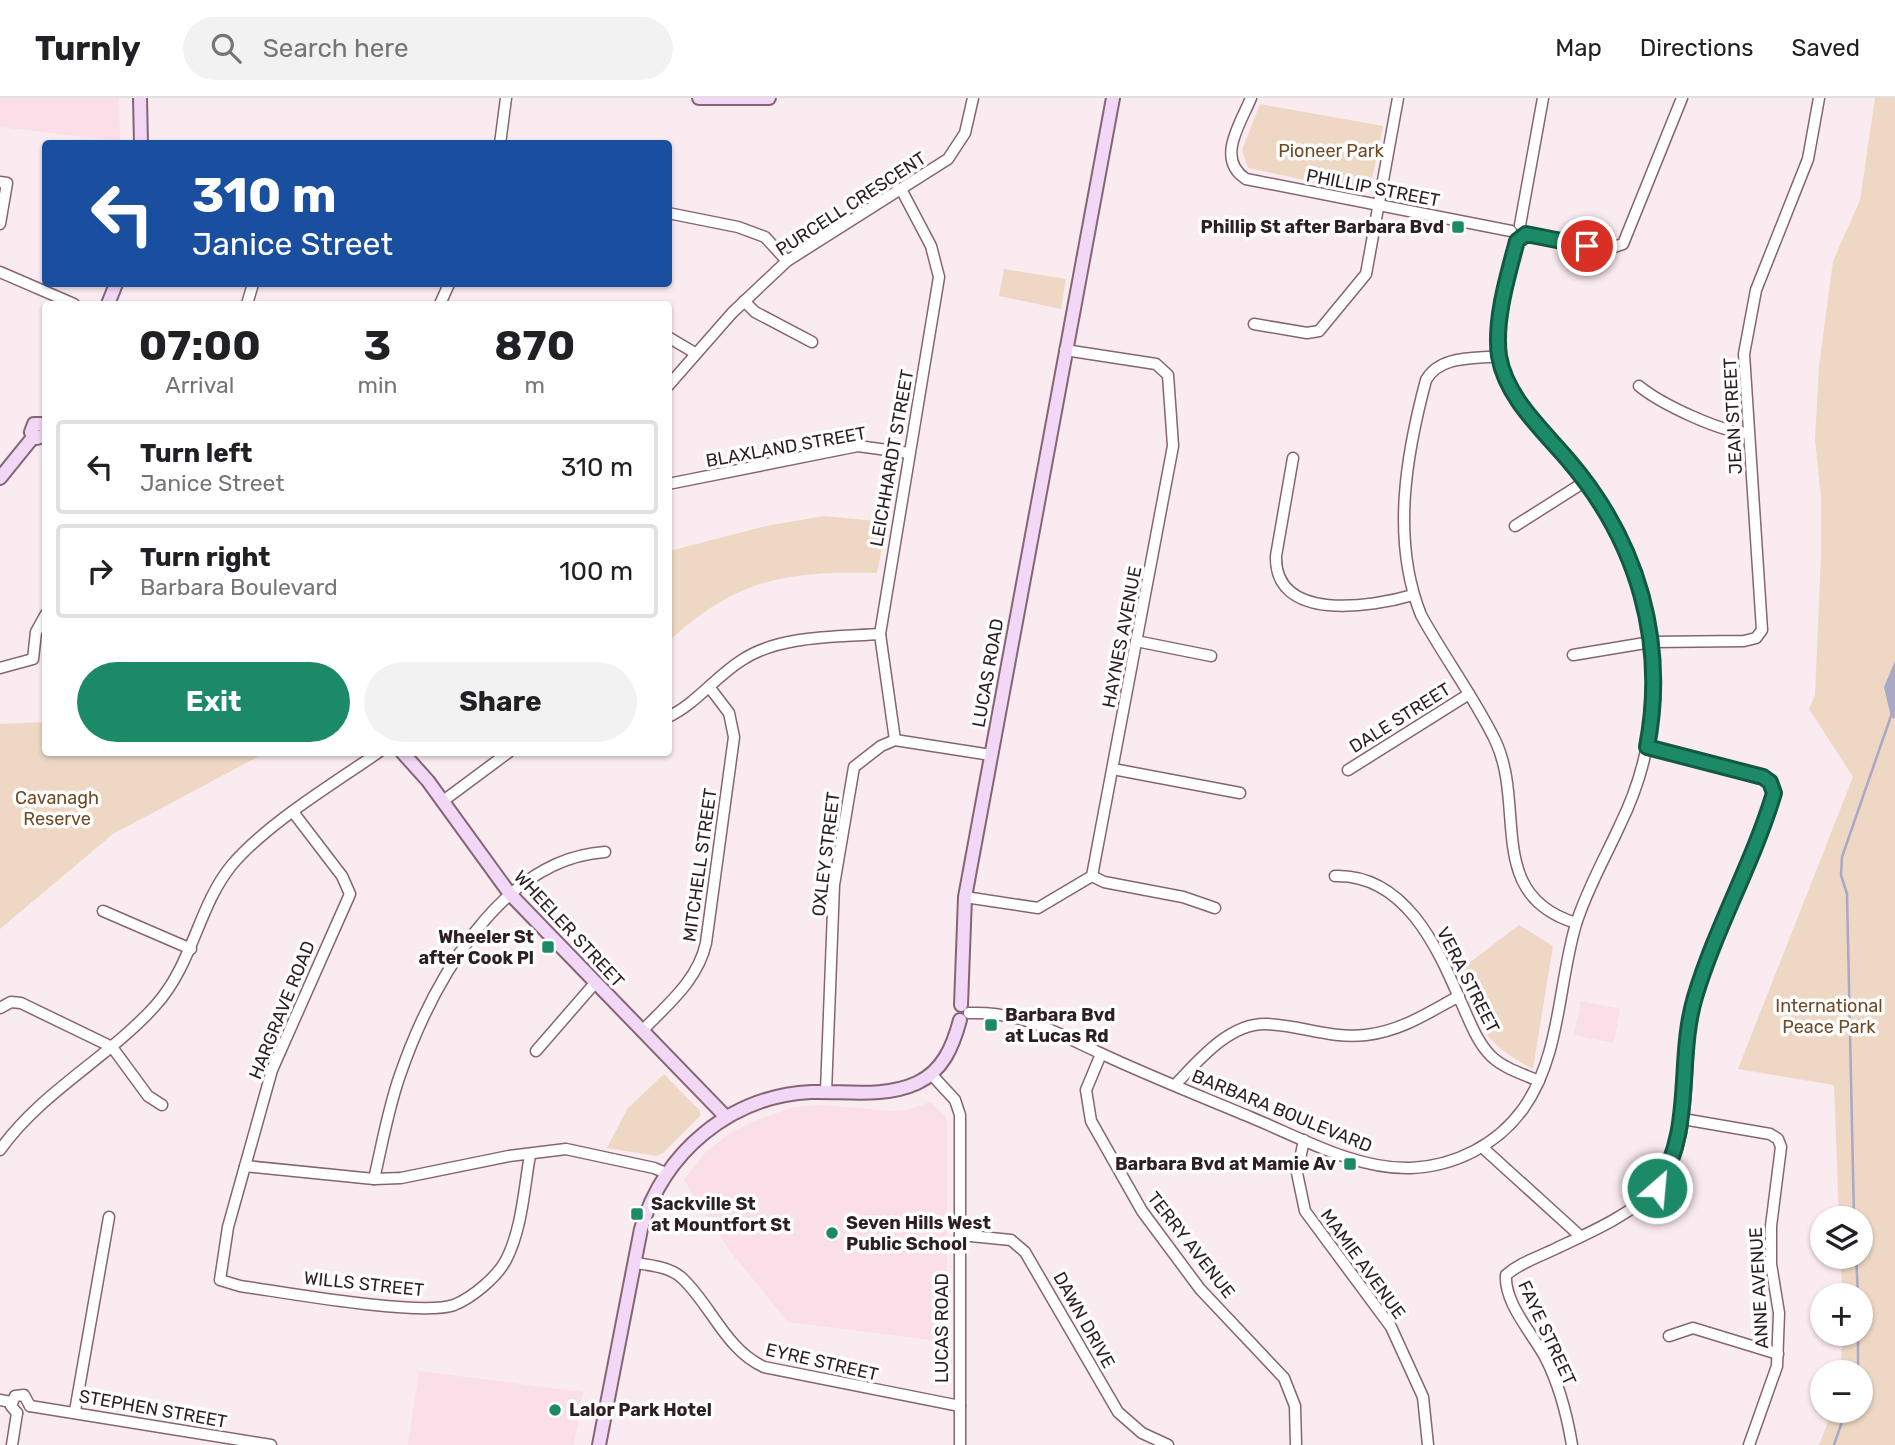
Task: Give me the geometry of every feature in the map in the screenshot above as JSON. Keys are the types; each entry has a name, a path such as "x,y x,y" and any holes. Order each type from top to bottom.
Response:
{"street":[{"path":"140,98 141,140"},
{"path":"500,140 506,98"},
{"path":"699,98 769,98"},
{"name":"PURCELL CRESCENT","path":"672,381 695,353 787,261 954,152 965,133 973,98"},
{"name":"LUCAS ROAD","path":"960,1445 960,1115 955,1100 932,1074 948,1054 963,1012 965,897 1065,350 1071,294 1105,98"},
{"name":"LUCAS ROAD","path":"1065,350 1077,304 1113,98"},
{"name":"PHILLIP STREET","path":"1251,98 1233,141 1231,158 1234,167 1252,181 1608,249 1619,247 1627,236 1682,98"},
{"path":"1254,324 1314,334 1323,328 1366,274 1398,98"},
{"name":"BARBARA BOULEVARD","path":"963,1012 1015,1016 1304,1140 1361,1161 1395,1168 1442,1164 1482,1147 1514,1120 1539,1081 1547,1059 1576,923 1586,895 1633,796 1647,747 1654,689 1651,642 1643,597 1632,560 1613,522 1586,481 1517,399 1499,356 1500,327 1543,98"},
{"name":"JEAN STREET","path":"1651,642 1744,641 1756,638 1762,630 1757,530 1747,433 1744,355 1748,321 1756,290 1808,159 1819,98"},
{"path":"0,182 8,183 0,224"},
{"name":"LEICHHARDT STREET","path":"895,740 880,634 939,277 931,246 901,189"},
{"path":"672,215 738,227 765,237 787,261"},
{"path":"0,272 67,301"},
{"path":"744,302 755,312 812,342"},
{"path":"672,339 695,353"},
{"name":"HAYNES AVENUE","path":"1065,350 1156,364 1165,370 1169,380 1173,446 1091,876"},
{"path":"1499,356 1450,361 1435,367 1426,380 1402,521 1413,595 1443,656 1469,694 1500,754 1515,857 1525,889 1544,909 1576,923"},
{"path":"1639,386 1653,397 1732,431 1747,433"},
{"path":"0,478 42,431"},
{"name":"BLAXLAND STREET","path":"672,483 858,446 909,453"},
{"path":"1293,458 1276,556 1276,566 1283,585 1298,596 1346,607 1376,606 1413,595"},
{"path":"1515,526 1586,481"},
{"path":"0,668 33,659 36,632 42,621"},
{"path":"672,714 710,688 738,662 771,647 798,641 880,634"},
{"path":"1136,641 1212,656"},
{"path":"1573,655 1651,642"},
{"name":"MITCHELL STREET","path":"642,1031 697,972 706,943 734,737 729,713 710,688"},
{"name":"DALE STREET","path":"1348,769 1469,694"},
{"path":"895,740 991,755"},
{"name":"OXLEY STREET","path":"826,1092 834,885 854,767 881,746 895,740"},
{"path":"1482,1147 1580,1235 1613,1218 1657,1188 1672,1159 1683,1119 1687,1039 1694,1000 1774,793 1770,782 1763,777 1647,747"},
{"path":"0,1150 37,1105 112,1047 177,979 230,867 293,812 373,756"},
{"name":"WHEELER STREET","path":"405,756 443,801 510,894 726,1117"},
{"path":"443,801 504,756"},
{"path":"1113,769 1240,793"},
{"name":"HARGRAVE ROAD","path":"220,1280 228,1227 272,1070 350,894 342,876 293,812"},
{"path":"374,1179 399,1077 430,1002 462,951 510,894 552,864 580,854 605,852"},
{"path":"965,897 1038,908 1091,876 1104,882 1183,897 1215,908"},
{"name":"VERA STREET","path":"1335,876 1362,878 1396,897 1414,914 1438,953 1476,1036 1492,1057 1539,1081"},
{"path":"103,911 191,949"},
{"path":"536,1051 595,983"},
{"path":"1175,1085 1207,1052 1237,1031 1264,1024 1330,1037 1366,1035 1402,1028 1459,996"},
{"path":"0,1008 11,1002 21,1003 112,1047 148,1096 162,1105"},
{"name":"TERRY AVENUE","path":"1101,1054 1086,1090 1091,1121 1142,1211 1200,1289 1284,1378 1295,1406 1296,1445"},
{"path":"599,1445 649,1205 666,1173 692,1143 726,1117 768,1099 826,1092 886,1091 917,1083 932,1074"},
{"name":"ANNE AVENUE","path":"1683,1119 1770,1134 1780,1143 1770,1235 1779,1313 1778,1353 1774,1381 1749,1445"},
{"name":"MAMIE AVENUE","path":"1304,1140 1297,1173 1303,1204 1310,1219 1391,1327 1423,1397 1428,1445"},
{"path":"246,1166 374,1179 401,1178 509,1156 566,1149 666,1173"},
{"name":"WILLS STREET","path":"220,1280 240,1286 415,1308 453,1306 479,1290 505,1261 517,1226 530,1155"},
{"path":"75,1411 109,1217"},
{"name":"DAWN DRIVE","path":"960,1235 1011,1240 1025,1252 1118,1412 1142,1433 1168,1445"},
{"name":"FAYE STREET","path":"1572,1445 1558,1387 1545,1358 1507,1293 1506,1275 1516,1266 1580,1235"},
{"name":"EYRE STREET","path":"635,1263 664,1269 681,1278 741,1352 764,1367 960,1406"},
{"path":"607,1445 628,1303"},
{"path":"1669,1336 1693,1328 1778,1353"},
{"name":"STEPHEN STREET","path":"5,1401 21,1394 29,1399 30,1406 75,1411 271,1445"},
{"path":"5,1401 17,1413 25,1413 30,1406"},
{"path":"12,1445 17,1413"}],"shaded area":[{"path":"0,98 119,98 120,140 0,127"},
{"path":"1581,1001 1620,1009 1614,1043 1574,1035"},
{"name":"Seven Hills West Public School","path":"930,1102 945,1116 947,1123 947,1342 788,1322 730,1251 684,1180 705,1153 728,1134 754,1121 794,1107 821,1105 891,1111 908,1110"},
{"path":"419,1371 583,1392 574,1445 408,1445"}],"green space":[{"name":"International Peace Park","path":"1875,98 1895,98 1895,702 1892,716 1895,719 1895,1445 1819,1445 1827,1423 1873,1423 1873,1360 1841,1360 1842,1346 1873,1346 1873,1283 1842,1283 1841,1269 1873,1269 1873,1206 1839,1206 1834,1085 1738,1069 1853,777 1809,709 1815,695 1821,555 1821,497 1815,440 1819,366 1833,261 1860,200"},
{"name":"Pioneer Park","path":"1260,104 1383,126 1370,189 1362,192 1248,168 1242,150"},
{"path":"1004,269 1066,279 1061,309 999,296"},
{"path":"824,516 887,522 877,573 816,574 765,583 741,591 718,604 672,638 672,550 766,526"},
{"name":"Cavanagh Reserve","path":"42,722 42,756 259,756 113,834 0,929 0,724"},
{"path":"1519,925 1553,946 1533,1069 1502,1050 1492,1040 1477,1019 1456,973"},
{"path":"664,1074 700,1111 700,1116 663,1153 656,1156 607,1148 627,1109"}],"water":[{"path":"1895,661 1895,719 1891,717 1884,687"}],"waterway":[{"path":"1854,1206 1847,894 1841,875 1842,857 1892,713"},
{"path":"1857,1269 1857,1283"},
{"path":"1858,1346 1858,1360"},
{"path":"1834,1445 1842,1423"}],"place":[{"name":"Phillip St after Barbara Bvd","path":"1458,227"},
{"name":"Wheeler St after Cook Pl","path":"548,947"},
{"name":"Barbara Bvd at Lucas Rd","path":"991,1025"},
{"name":"Barbara Bvd at Mamie Av","path":"1350,1164"},
{"name":"Sackville St at Mountfort St","path":"637,1214"},
{"name":"Seven Hills West Public School","path":"832,1233"},
{"name":"Lalor Park Hotel","path":"555,1410"}],"route":[{"path":"1587,246 1526,234 1523,239 1517,241 1499,336 1499,356 1503,370 1517,399 1604,506 1632,560 1648,619 1653,664 1653,711 1647,747 1763,777 1770,782 1774,793 1694,1000 1687,1039 1683,1119 1667,1173 1657,1188"}]}
